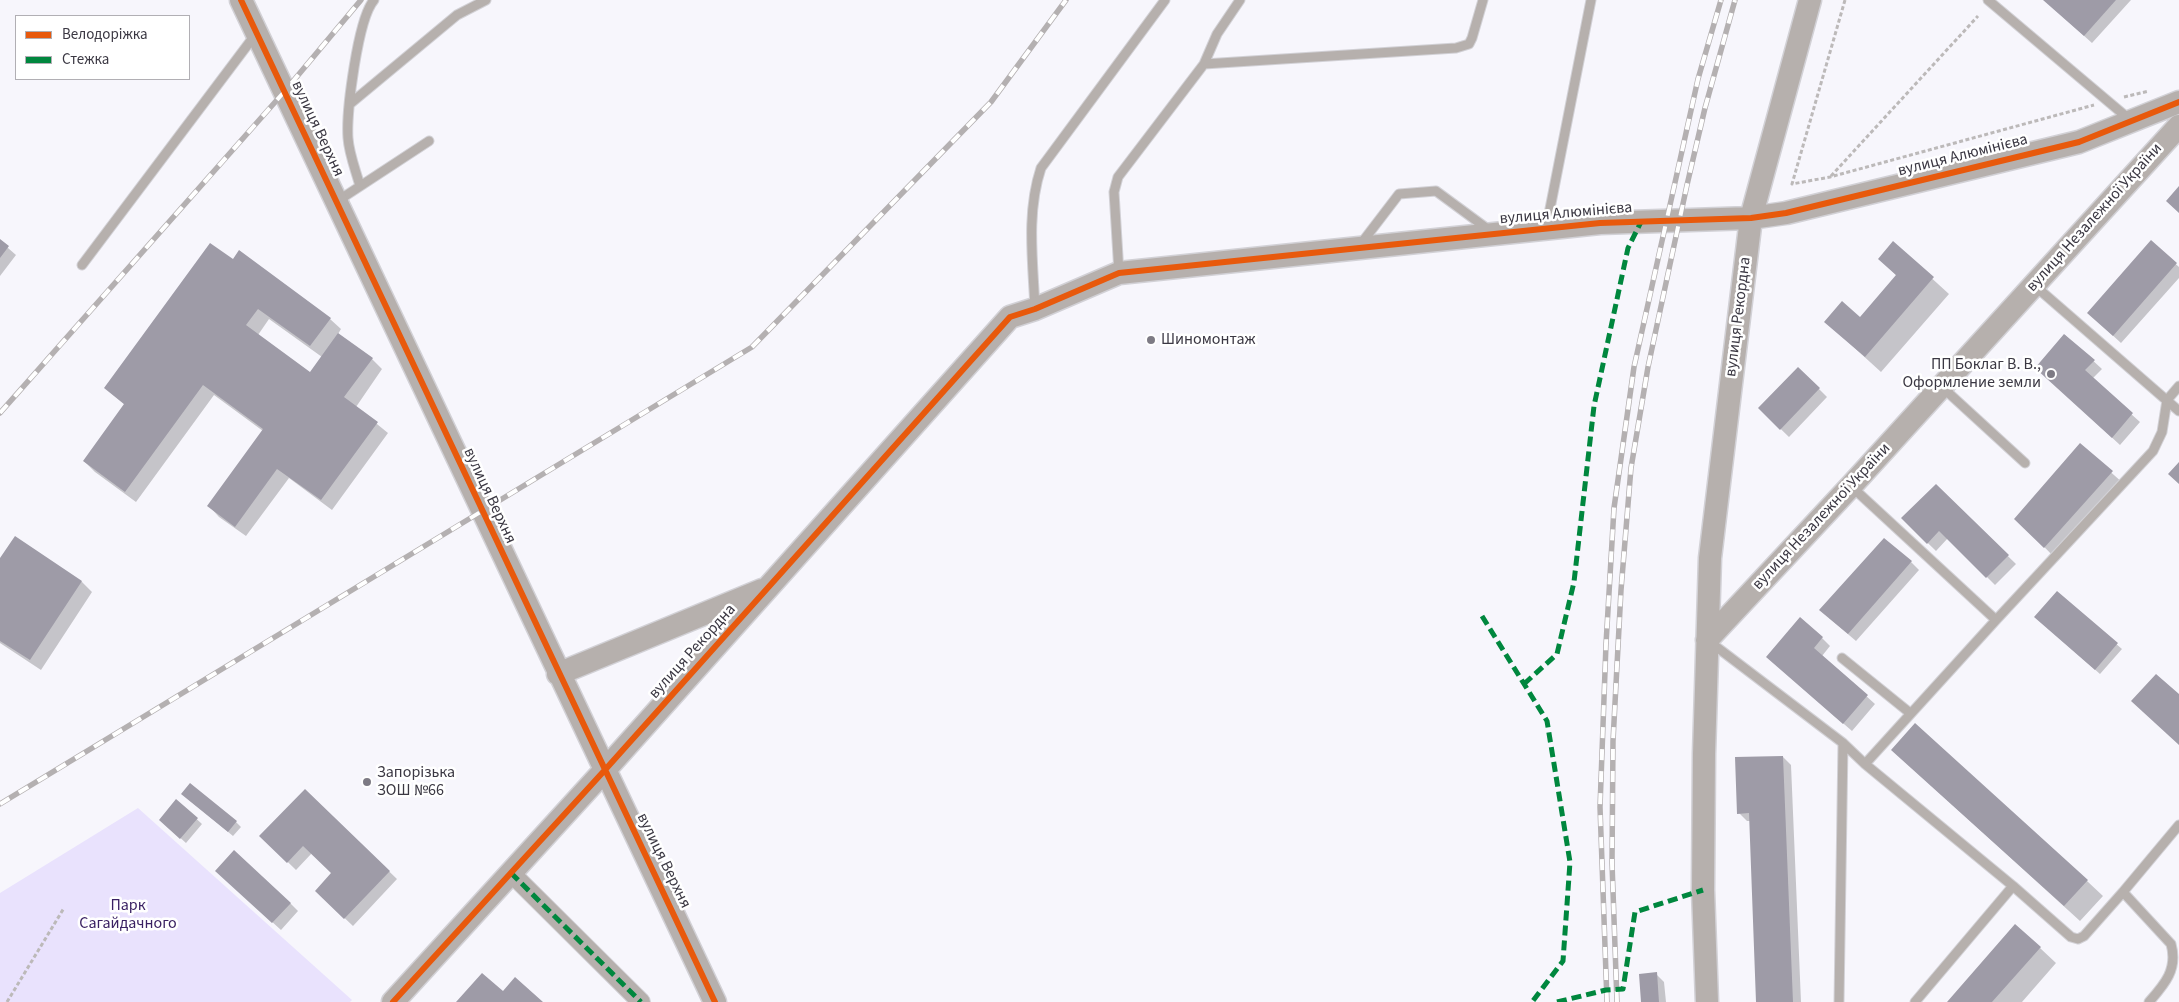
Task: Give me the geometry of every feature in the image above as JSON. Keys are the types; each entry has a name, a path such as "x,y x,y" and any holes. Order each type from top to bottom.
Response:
{"street":[{"name":"вулиця Верхня","path":"241,0 558,674 715,1002"},
{"name":"вулиця Рекордна","path":"1707,640 1710,558 1751,218 1810,0"},
{"name":"вулиця Алюмінієва","path":"1010,317 1035,309 1119,273 1600,224 1751,218 1786,213 2079,142 2179,102"},
{"name":"вулиця Незалежної України","path":"1707,640 1851,486 2179,126"},
{"name":"вулиця Рекордна","path":"393,1002 604,771 1010,317"},
{"path":"558,674 768,588"},
{"path":"1706,1002 1703,890 1707,640"},
{"path":"511,872 641,1002"}],"lane":[{"path":"360,186 348,138 358,50 368,7 374,0"},
{"path":"351,103 457,15 486,0"},
{"path":"1035,309 1032,224 1034,189 1041,168 1165,0"},
{"path":"1119,273 1114,192 1118,177 1204,64 1217,34 1240,0"},
{"path":"1204,64 1456,48 1469,44 1483,0"},
{"path":"1546,229 1591,0"},
{"path":"1988,0 2131,121"},
{"path":"82,265 257,33"},
{"path":"336,202 429,141"},
{"path":"1357,249 1399,194 1436,190 1496,234"},
{"path":"2034,285 2179,411"},
{"path":"1941,386 2025,463"},
{"path":"1865,764 1910,713 2153,452 2162,432 2164,407 2167,400 2179,386"},
{"path":"1851,486 1996,620"},
{"path":"1707,640 1843,743 1865,764 2013,886 2071,937 2078,939 2092,929 2179,825"},
{"path":"1842,658 1910,713"},
{"path":"1839,1002 1843,743"},
{"path":"1914,1002 2013,886"},
{"path":"2123,892 2171,944 2174,955 2172,970 2166,983 2149,1002"}],"path":[{"path":"1845,0 1792,184 1830,177 2152,90"},
{"path":"1830,177 1978,16"},
{"path":"7,1002 64,908"}],"green space":[{"name":"Парк Сагайдачного","path":"138,808 352,1000 350,1002 0,1002 0,893"}],"building":[{"path":"2043,0 2116,0 2084,36"},
{"path":"2179,186 2179,213 2166,201"},
{"path":"0,239 9,246 0,258"},
{"path":"2151,240 2177,263 2113,336 2087,313"},
{"path":"1893,241 1934,277 1865,357 1824,322 1842,301 1860,317 1896,275 1878,259"},
{"path":"210,243 233,259 239,250 331,318 310,346 258,309 246,325 310,372 338,333 373,358 344,397 378,422 321,500 277,469 235,527 207,506 263,429 203,385 125,492 83,461 124,404 104,388"},
{"path":"2064,334 2095,360 2085,370 2133,413 2112,438 2035,368"},
{"path":"1798,367 1820,388 1780,430 1758,408"},
{"path":"2080,443 2113,471 2044,548 2014,519"},
{"path":"2179,462 2179,484 2168,474"},
{"path":"1936,484 2009,555 1986,578 1939,531 1927,544 1901,518"},
{"path":"15,536 82,581 30,660 0,641 0,558"},
{"path":"1884,538 1912,561 1848,634 1819,610"},
{"path":"2057,591 2118,643 2095,670 2034,617"},
{"path":"1800,617 1823,637 1814,648 1868,695 1843,724 1766,657"},
{"path":"2156,674 2179,694 2179,745 2131,701"},
{"path":"1915,723 2088,880 2064,906 1891,750"},
{"path":"1783,756 1793,1002 1756,1002 1749,813 1737,814 1735,757"},
{"path":"190,783 237,821 228,832 181,794"},
{"path":"305,789 390,871 344,919 315,891 331,873 303,846 287,863 259,836"},
{"path":"176,799 198,818 180,839 159,820"},
{"path":"234,850 291,903 272,923 215,871"},
{"path":"2015,924 2041,947 1992,1002 1947,1002"},
{"path":"1657,972 1659,1002 1641,1002 1639,974"},
{"path":"482,973 503,991 515,977 543,1002 456,1002"}],"railway":[{"path":"0,413 284,92 361,0"},
{"path":"0,804 752,347 991,102 1066,0"},
{"path":"1607,1002 1600,807 1606,644 1614,508 1634,367 1698,79 1721,0"},
{"path":"1617,1002 1612,863 1613,741 1621,590 1631,468 1648,367 1687,185 1705,108 1735,0"}],"marked path":[{"path":"1524,684 1557,654 1574,582 1594,406 1628,248 1641,222"},
{"path":"1482,616 1547,721 1570,862 1563,961 1532,1002"},
{"path":"511,873 641,1002"},
{"path":"1557,1002 1606,990 1623,989 1635,912 1703,890"}],"cycle path":[{"path":"241,0 715,1002"},
{"path":"393,1002 604,771 1010,317 1035,309 1119,273 1600,223 1751,218 1786,213 2079,142 2179,102"}],"place":[{"name":"Шиномонтаж","path":"1151,340"},
{"name":"ПП Боклаг В. В., Оформление земли","path":"2051,374"},
{"name":"Запорізька ЗОШ №66","path":"367,782"}]}
